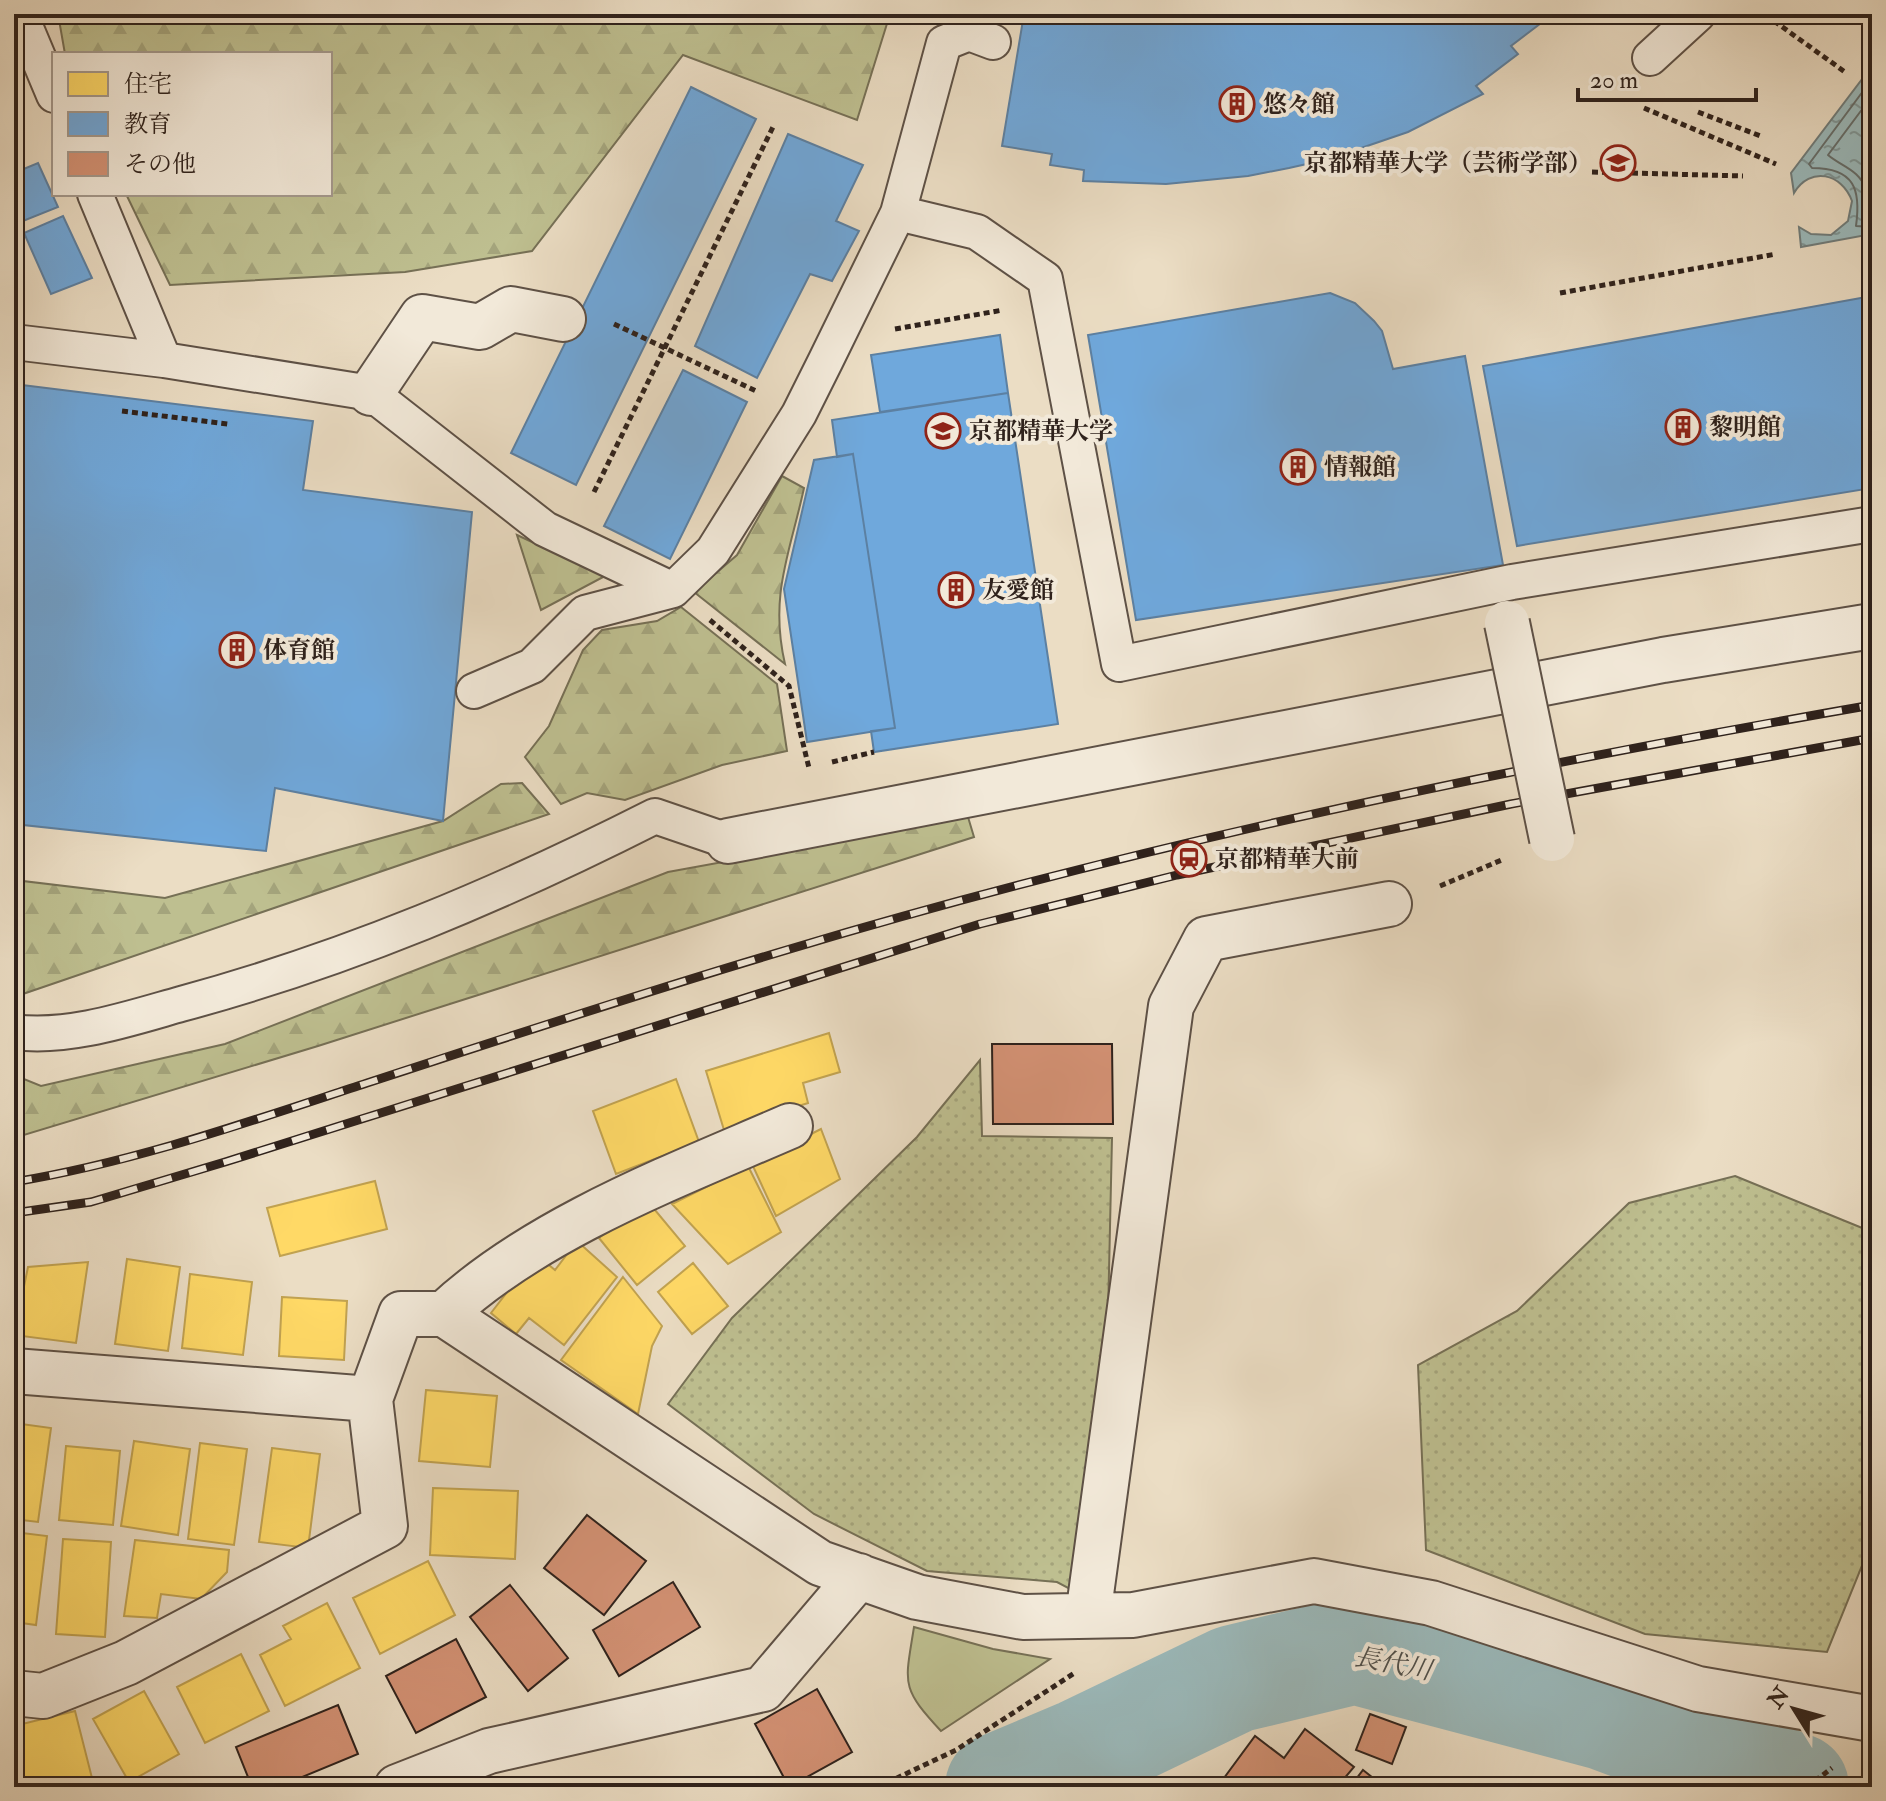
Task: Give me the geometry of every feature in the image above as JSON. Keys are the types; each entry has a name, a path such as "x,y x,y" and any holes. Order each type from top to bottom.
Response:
{"street":[{"path":"371,393 422,317 480,327 511,309 563,319"},
{"path":"1507,603 1552,839"},
{"path":"728,841 1663,660 1872,626"},
{"path":"1088,1616 1171,1006 1206,939 1409,897"},
{"path":"444,1314 478,1282 623,1199 790,1126"},
{"path":"14,1693 43,1696 126,1663 385,1526 370,1399 401,1314 444,1314 820,1563 917,1597 1023,1617 1133,1615 1314,1581 1431,1603 1698,1689 1872,1719"},
{"path":"14,1371 370,1399"},
{"path":"397,1787 489,1751 763,1689 859,1576"}],"lane":[{"path":"20,14 52,90"},
{"path":"1650,58 1698,14"},
{"path":"474,691 532,666 585,613 673,590 713,551 799,414 898,213 944,43 969,33 993,42"},
{"path":"96,196 164,360"},
{"path":"898,213 977,232 1045,279 1119,664 1507,603 1872,524"},
{"path":"14,342 164,360 371,393 545,529 673,590"},
{"path":"14,1032 44,1036 284,975 457,911 655,816 728,841"}],"path":[{"path":"1774,21 1845,72"},
{"path":"1641,107 1776,164"},
{"path":"1698,112 1763,137"},
{"path":"594,492 773,127"},
{"path":"1592,172 1743,176"},
{"path":"1560,293 1776,254"},
{"path":"1579,289 1754,259"},
{"path":"918,326 1050,302"},
{"path":"609,322 755,392"},
{"path":"122,411 228,424"},
{"path":"673,590 789,686 809,768"},
{"path":"1409,897 1552,839"},
{"path":"878,1787 956,1750 1085,1666 1133,1615"}],"green space":[{"path":"58,14 890,14 857,120 683,55 532,251 405,272 170,285 127,196 332,196 332,52 65,52"},
{"path":"782,476 804,488 780,595 779,617 785,664 694,592 737,555"},
{"path":"517,535 605,576 541,610"},
{"path":"681,607 777,684 787,751 722,765 625,800 587,793 561,804 525,757 549,726 583,650 602,630 657,621"},
{"path":"522,783 549,814 14,997 14,880 165,898 443,821 501,784"},
{"path":"968,817 974,837 318,1046 14,1138 14,1075 41,1086 225,1044 668,872"},
{"path":"980,1060 982,1136 1112,1138 1108,1316 1070,1589 1057,1582 927,1571 814,1514 668,1404 732,1318 917,1137"},
{"path":"1735,1176 1872,1232 1872,1541 1827,1652 1645,1634 1426,1550 1418,1365 1517,1311 1629,1203"},
{"path":"914,1627 993,1649 1050,1659 941,1731 918,1704 909,1684"}],"water":[{"path":"1872,66 1872,234 1801,247 1799,227 1811,234 1831,235 1848,221 1852,201 1841,184 1825,176 1808,179 1794,193 1791,173"}],"building: 住宅":[{"path":"829,1033 840,1072 803,1083 808,1103 724,1130 706,1071"},
{"path":"676,1079 699,1142 616,1174 593,1111"},
{"path":"821,1129 840,1179 776,1216 752,1164"},
{"path":"748,1166 781,1232 728,1264 672,1204"},
{"path":"375,1181 387,1229 280,1256 267,1208"},
{"path":"645,1198 685,1246 637,1285 599,1238"},
{"path":"577,1241 617,1277 564,1345 529,1318 516,1334 491,1313 525,1269 544,1261 555,1270"},
{"path":"127,1259 180,1267 168,1351 115,1344"},
{"path":"88,1262 76,1343 14,1335 28,1267"},
{"path":"693,1263 728,1306 692,1334 658,1292"},
{"path":"190,1274 252,1282 243,1355 182,1348"},
{"path":"623,1277 662,1326 652,1346 638,1414 561,1360"},
{"path":"282,1297 347,1301 344,1360 279,1356"},
{"path":"426,1390 497,1396 490,1467 419,1461"},
{"path":"14,1423 51,1428 38,1522 14,1519"},
{"path":"134,1441 190,1449 178,1535 121,1526"},
{"path":"200,1443 247,1449 234,1545 188,1539"},
{"path":"66,1446 120,1451 113,1525 59,1520"},
{"path":"272,1448 320,1454 308,1548 259,1542"},
{"path":"433,1488 518,1491 515,1559 430,1555"},
{"path":"14,1532 47,1536 36,1625 14,1622"},
{"path":"63,1539 111,1542 105,1637 56,1634"},
{"path":"135,1540 229,1550 227,1572 201,1599 161,1594 157,1618 124,1616"},
{"path":"428,1561 455,1615 380,1654 353,1598"},
{"path":"327,1603 360,1668 285,1706 260,1655 291,1639 283,1626"},
{"path":"241,1654 269,1711 205,1743 177,1687"},
{"path":"144,1691 179,1754 129,1782 93,1719"},
{"path":"75,1711 93,1782 72,1787 22,1787 14,1754 14,1726"}],"building: 教育":[{"name":"悠々館","path":"1024,14 1553,14 1511,46 1518,54 1476,86 1483,94 1408,132 1329,159 1289,168 1248,176 1166,184 1083,181 1084,170 1050,165 1052,154 1002,146"},
{"path":"691,87 756,119 576,485 511,453"},
{"path":"788,134 863,165 836,221 859,231 832,281 810,274 757,378 695,346"},
{"path":"38,163 58,207 18,223 14,215 14,173"},
{"path":"63,216 92,278 51,294 24,233"},
{"name":"情報館","path":"1330,293 1355,303 1374,321 1382,331 1393,369 1465,356 1503,565 1136,620 1088,335"},
{"name":"黎明館","path":"1872,296 1872,488 1517,546 1483,366"},
{"path":"1000,335 1008,393 880,412 871,355"},
{"path":"683,370 747,402 670,559 604,526"},
{"name":"体育館","path":"14,384 313,421 303,490 472,512 443,821 275,788 266,851 14,824"},
{"name":"友愛館","path":"1008,393 1058,724 874,752 871,731 895,728 853,454 837,457 832,420"},
{"path":"853,454 895,728 807,742 784,589 814,460"}],"building: その他":[{"path":"992,1044 1112,1044 1113,1124 993,1124"},
{"path":"587,1515 646,1561 604,1615 544,1568"},
{"path":"673,1582 700,1627 619,1676 593,1630"},
{"path":"510,1585 568,1658 528,1691 470,1617"},
{"path":"456,1639 486,1697 416,1733 386,1676"},
{"path":"817,1689 852,1752 789,1787 755,1724"},
{"path":"338,1705 358,1754 278,1787 252,1787 236,1747"},
{"path":"1370,1714 1406,1727 1392,1764 1356,1750"},
{"path":"1305,1729 1354,1767 1337,1787 1236,1787 1224,1778 1255,1736 1284,1758"},
{"path":"1363,1770 1382,1785 1350,1787"}],"waterway":[{"name":"長代川","path":"999,1787 1082,1752 1234,1679 1355,1650 1604,1716 1795,1787"}],"railway":[{"path":"14,1182 59,1174 192,1139 737,965 1057,875 1463,782 1872,705"},
{"path":"14,1213 91,1202 225,1162 980,924 1177,875 1511,804 1872,738"}],"place":[{"name":"悠々館","path":"1237,104"},
{"name":"京都精華大学（芸術学部）","path":"1618,163"},
{"name":"黎明館","path":"1683,427"},
{"name":"京都精華大学","path":"943,431"},
{"name":"情報館","path":"1298,467"},
{"name":"友愛館","path":"956,590"},
{"name":"体育館","path":"237,650"},
{"name":"京都精華大前","path":"1189,859"}]}
